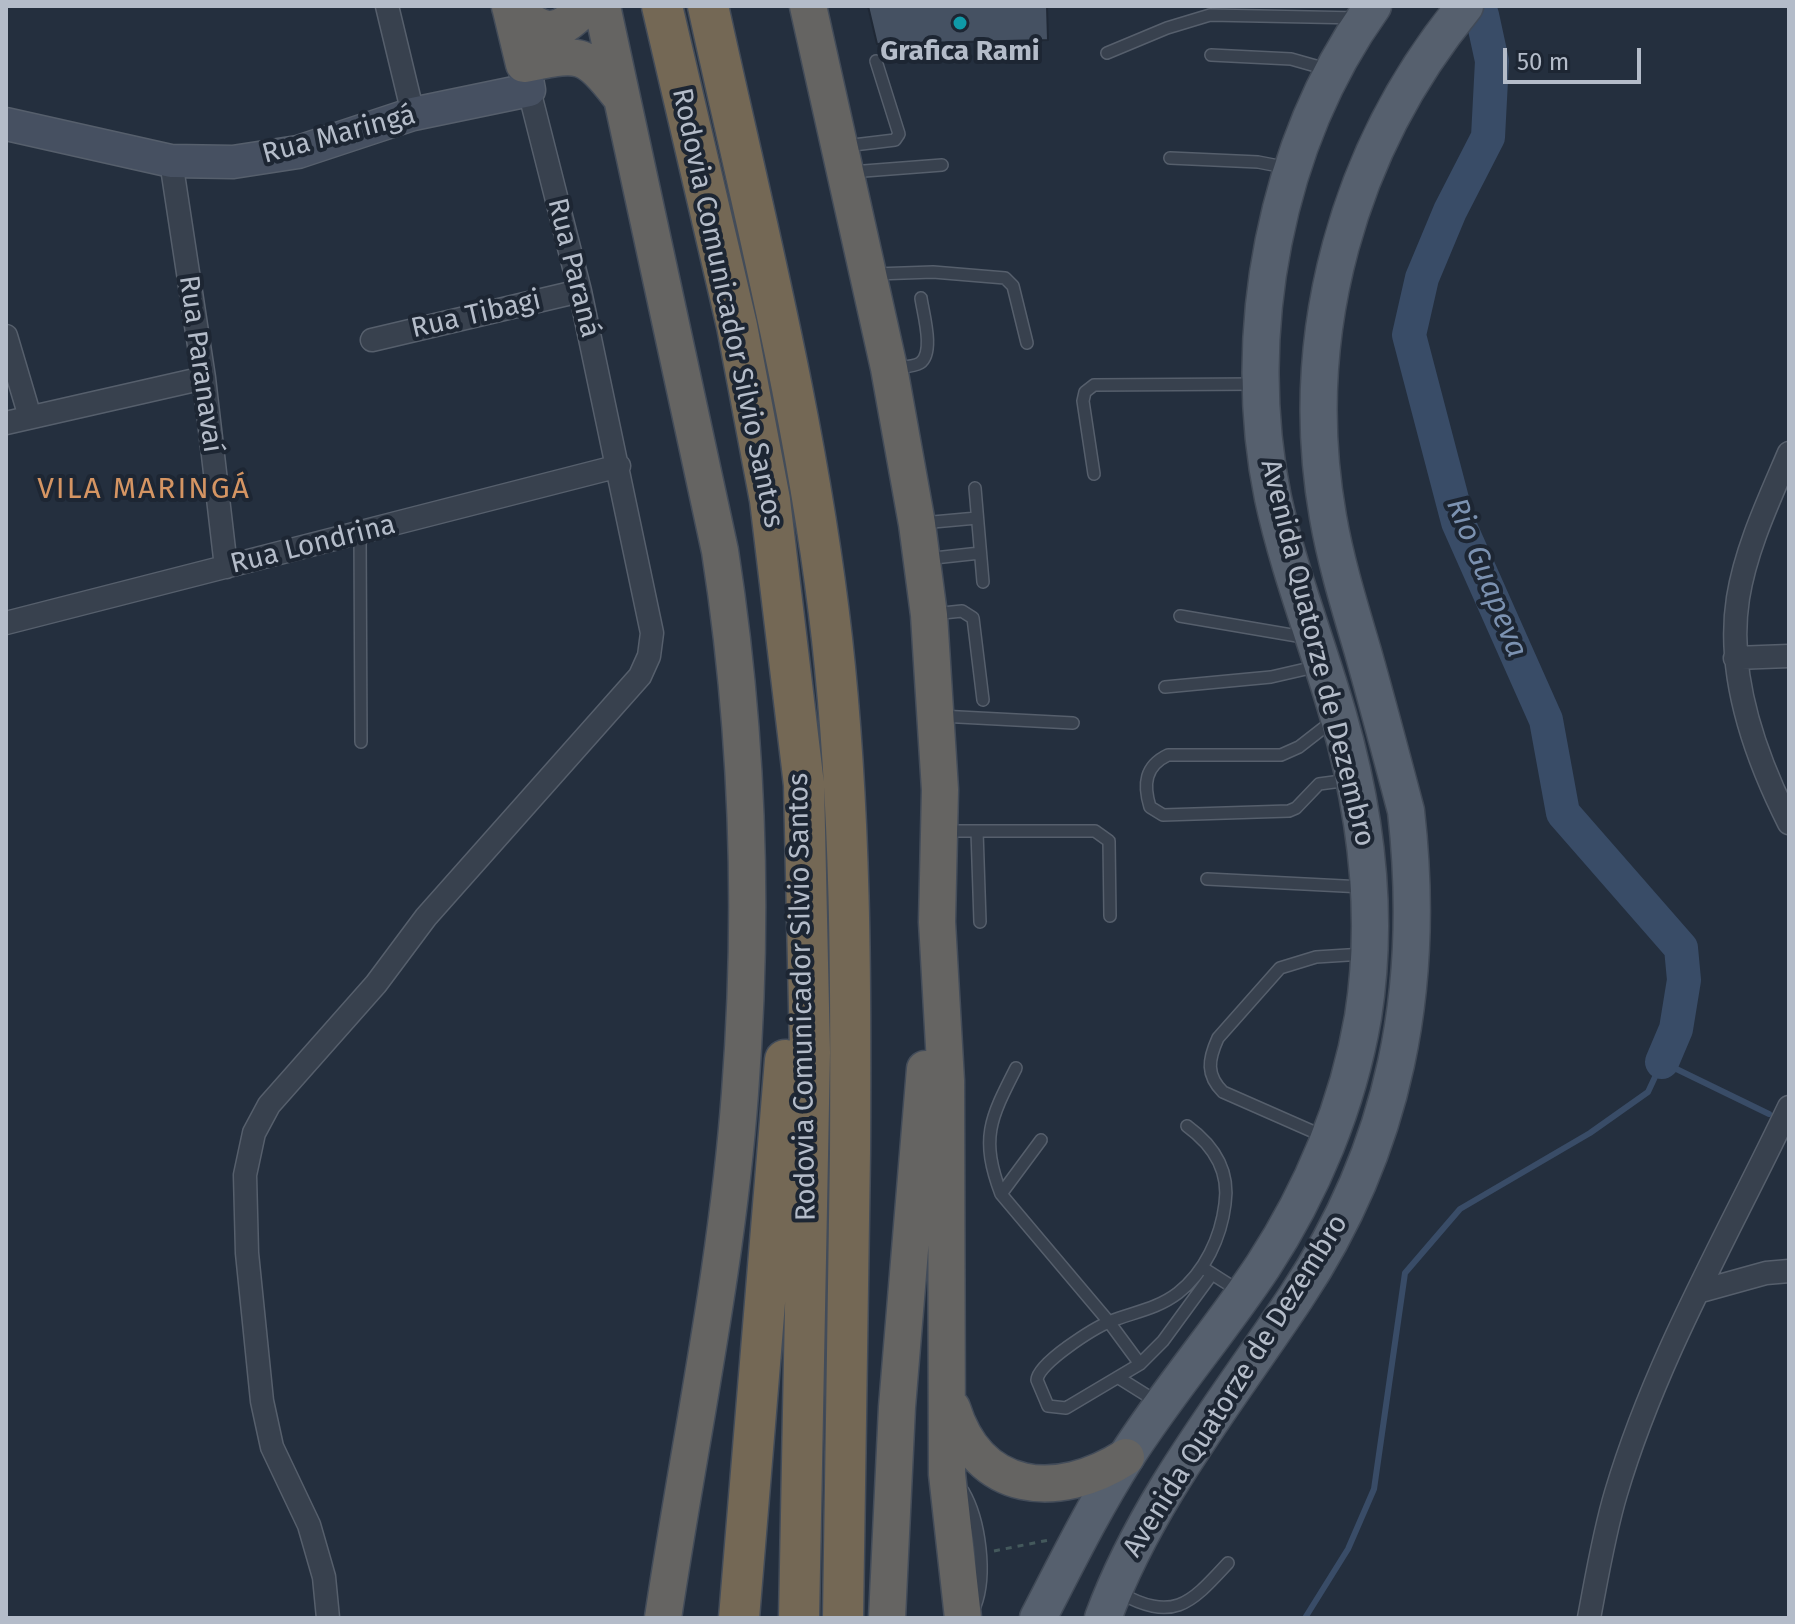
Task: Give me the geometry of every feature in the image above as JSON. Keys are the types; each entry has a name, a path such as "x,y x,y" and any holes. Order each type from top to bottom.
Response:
{"highway":[{"path":"510,6 536,27 550,31 563,26 587,6"},
{"name":"Rua Paraná","path":"510,6 527,77"},
{"path":"527,77 569,55 589,35 587,6"},
{"path":"602,6 720,551 736,661 747,802 748,918 740,1096 726,1219 663,1618"},
{"name":"Rodovia Comunicador Silvio Santos","path":"662,6 737,326 770,500 804,785 810,1052 799,1618"},
{"name":"Rodovia Comunicador Silvio Santos","path":"708,6 778,318 811,489 832,638 844,772 850,867 851,1052 843,1618"},
{"path":"808,6 889,368 922,559 936,716 941,832 937,922 897,1407 887,1618"},
{"path":"569,55 592,63 620,96"},
{"path":"739,1618 786,1050 806,913"},
{"path":"937,922 946,1081 947,1474 963,1618"},
{"path":"945,1387 960,1434 974,1455 1012,1478 1054,1485 1078,1481 1126,1457"}],"main road":[{"name":"Avenida Quatorze de Dezembro","path":"1108,1604 1175,1473 1299,1293 1337,1228 1361,1179 1395,1078 1409,1000 1412,954 1413,888 1406,811 1328,518 1318,414 1321,352 1336,261 1351,207 1370,159 1397,104 1427,55 1465,6"},
{"name":"Avenida Quatorze de Dezembro","path":"1038,1618 1126,1457 1243,1294 1294,1213 1328,1138 1347,1085 1363,1016 1369,954 1368,881 1354,780 1273,495 1263,384 1265,295 1274,244 1294,169 1335,71 1369,12"},
{"name":"Rua Maringá","path":"6,124 171,161 233,162 298,152 527,77"},
{"path":"1326,676 1355,685 1366,695 1392,806 1406,811"},
{"path":"1368,881 1388,880 1394,888 1394,972 1382,1055 1395,1078"}],"street":[{"path":"387,6 413,114"},
{"name":"Rua Paraná","path":"328,1618 324,1577 313,1538 272,1447 262,1401 247,1253 245,1175 254,1133 269,1105 376,984 426,917 640,676 649,656 652,633 580,291 527,77"},
{"name":"Rua Paranavaí","path":"171,161 204,378 226,567"},
{"name":"Rua Tibagi","path":"372,340 580,291"},
{"path":"6,336 30,417"},
{"path":"6,423 204,378"},
{"path":"1789,453 1747,563 1738,596 1735,658 1749,719 1789,823"},
{"name":"Rua Londrina","path":"6,623 619,466"},
{"path":"1735,658 1789,656"},
{"path":"1589,1618 1621,1479 1661,1373 1789,1107"},
{"path":"1701,1291 1766,1273 1789,1271"}],"lane":[{"path":"1107,53 1167,28 1210,15 1369,12"},
{"path":"1211,55 1291,59 1335,71"},
{"path":"844,160 895,140 899,134 876,61"},
{"path":"1170,158 1258,162 1294,169"},
{"path":"844,160 942,165"},
{"path":"870,274 963,273 1005,278 1013,286 1027,343"},
{"path":"889,368 919,364 924,358 927,348 921,298"},
{"path":"1094,474 1083,401 1085,392 1094,385 1263,384"},
{"path":"975,488 983,582"},
{"path":"917,524 977,518"},
{"path":"360,533 361,742"},
{"path":"922,559 980,553"},
{"path":"929,615 962,611 973,618 983,700"},
{"path":"1180,616 1326,676"},
{"path":"1165,687 1271,677 1326,676"},
{"path":"1326,676 1299,747 1281,755 1168,755 1152,763 1148,771 1148,800 1150,807 1163,815 1277,813 1296,808 1319,784 1354,780"},
{"path":"936,716 1073,723"},
{"path":"977,831 980,922"},
{"path":"941,832 1095,831 1104,835 1109,841 1110,916"},
{"path":"1207,879 1368,881"},
{"path":"1328,1138 1223,1092 1212,1081 1209,1067 1211,1052 1218,1038 1280,968 1316,957 1369,954"},
{"path":"1016,1068 991,1117 988,1133 990,1161 1001,1194 1109,1322 1140,1364"},
{"path":"1187,1126 1216,1153 1223,1170 1226,1197 1222,1225 1207,1271 1163,1341 1140,1364 1066,1408 1048,1406 1037,1380 1042,1366 1109,1322 1160,1305 1207,1271"},
{"path":"1001,1194 1041,1140"},
{"path":"1207,1271 1243,1294"},
{"path":"1119,1378 1163,1405"},
{"path":"947,1474 967,1499 978,1554 978,1598 970,1618"},
{"path":"1108,1604 1180,1607 1201,1592 1228,1563"}],"path":[{"path":"978,1554 1082,1533"}],"building":[{"name":"Grafica Rami","path":"868,6 1047,6 1048,40 877,44"}],"waterway":[{"name":"Rio Guapeva","path":"1482,15 1492,61 1488,137 1450,211 1422,278 1409,335 1458,522 1546,720 1563,813 1681,948 1684,980 1676,1029 1662,1062"},
{"path":"1305,1618 1348,1549 1374,1489 1405,1273 1460,1209 1590,1133 1648,1092 1662,1062 1769,1114"}],"place":[{"name":"Grafica Rami","path":"960,23"}],"district":[{"name":"VILA MARINGÁ","path":"144,490"}]}
